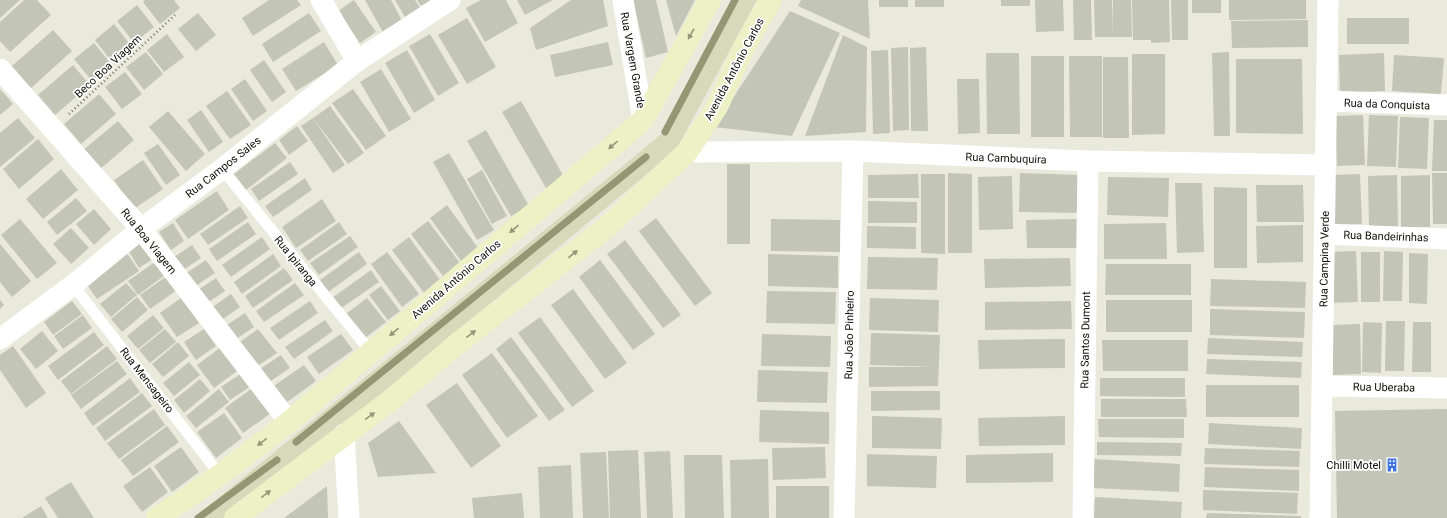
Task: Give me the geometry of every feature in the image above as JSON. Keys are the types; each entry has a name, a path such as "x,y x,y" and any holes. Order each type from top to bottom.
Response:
{"street":[{"path":"321,0 358,61"},
{"name":"Rua Campos Sales","path":"0,339 73,285 141,229 222,169 358,61 450,0"},
{"name":"Rua Vargem Grande","path":"623,0 643,120"},
{"name":"Avenida Antônio Carlos","path":"157,518 220,475 289,422 643,120 710,0"},
{"name":"Avenida Antônio Carlos","path":"235,518 344,434 395,397 457,344 607,227 687,152 716,107 744,47 771,0"},
{"name":"Rua Campina Verde","path":"1320,518 1328,0"},
{"name":"Rua Boa Viagem","path":"0,69 141,229 289,422"},
{"name":"Rua da Conquista","path":"1326,101 1447,105"},
{"name":"Rua Cambuquira","path":"687,152 853,151 1088,161 1325,165"},
{"name":"Rua João Pinheiro","path":"844,518 853,151"},
{"name":"Rua Santos Dumont","path":"1083,518 1088,161"},
{"name":"Rua Bandeirinhas","path":"1324,234 1447,239"},
{"name":"Rua Uberaba","path":"1322,386 1447,388"},
{"path":"344,434 349,518"}],"lane":[{"name":"Rua Ipiranga","path":"222,169 371,352"},
{"name":"Rua Mensageiro","path":"73,285 220,475"}],"path":[{"name":"Beco Boa Viagem","path":"53,130 175,15"}],"green space":[{"path":"734,0 757,0 676,150 231,518 194,518 664,132"}],"building":[{"path":"0,0 20,0 0,18"},
{"path":"24,0 37,0 51,15 10,52 0,41 0,22"},
{"path":"145,0 174,0 180,8 160,24 143,2"},
{"path":"269,0 297,0 301,5 253,36 242,18"},
{"path":"354,0 376,32 360,43 338,11"},
{"path":"365,0 391,0 403,23 384,34"},
{"path":"395,0 415,0 420,8 405,17"},
{"path":"417,0 431,0 421,6"},
{"path":"481,0 506,0 518,23 485,42 466,8"},
{"path":"517,0 553,0 525,15"},
{"path":"571,0 603,0 608,26 536,50 530,28"},
{"path":"633,0 656,0 668,52 646,58"},
{"path":"666,0 695,0 676,36"},
{"path":"801,0 868,0 870,39 798,6"},
{"path":"879,0 908,0 908,7 879,7"},
{"path":"915,0 944,0 944,7 915,7"},
{"path":"1001,0 1030,0 1030,6 1001,6"},
{"path":"1035,0 1063,0 1064,31 1036,32"},
{"path":"1073,0 1091,0 1092,40 1074,40"},
{"path":"1094,0 1112,0 1113,34 1113,0 1131,0 1132,37 1095,37"},
{"path":"1132,0 1169,0 1170,42 1151,43 1151,40 1133,40"},
{"path":"1171,0 1188,0 1188,40 1172,40"},
{"path":"1192,0 1221,0 1221,13 1192,13"},
{"path":"1229,0 1306,0 1306,19 1229,20"},
{"path":"137,5 154,27 134,43 117,21"},
{"path":"790,11 840,33 792,136 714,127"},
{"path":"198,13 216,35 196,51 178,29"},
{"path":"309,13 321,31 273,62 262,44"},
{"path":"467,18 496,67 467,84 438,35"},
{"path":"1347,18 1409,18 1409,44 1347,44"},
{"path":"1308,20 1308,47 1232,48 1231,21"},
{"path":"114,24 132,47 112,62 95,40"},
{"path":"53,30 72,51 31,88 12,66"},
{"path":"167,34 184,57 164,72 147,50"},
{"path":"430,34 459,83 438,96 409,46"},
{"path":"843,35 867,47 866,132 805,136"},
{"path":"324,42 338,65 296,91 282,69"},
{"path":"608,42 613,65 555,77 550,55"},
{"path":"94,43 112,65 92,81 74,59"},
{"path":"908,47 909,130 893,131 891,48"},
{"path":"926,47 928,131 911,131 910,48"},
{"path":"407,50 435,100 414,113 385,63"},
{"path":"888,50 890,133 873,134 871,51"},
{"path":"146,52 163,74 144,90 126,67"},
{"path":"1229,52 1230,136 1214,136 1212,53"},
{"path":"986,53 1019,53 1020,134 987,134"},
{"path":"1384,53 1385,91 1340,93 1339,55"},
{"path":"1132,54 1165,54 1165,134 1132,135"},
{"path":"1394,55 1444,58 1441,94 1392,91"},
{"path":"1031,56 1064,56 1064,137 1031,137"},
{"path":"1069,56 1102,56 1102,137 1070,137"},
{"path":"1103,57 1128,57 1129,138 1103,138"},
{"path":"1236,59 1302,59 1303,134 1236,133"},
{"path":"264,60 286,92 272,102 250,70"},
{"path":"73,65 90,85 55,115 38,95"},
{"path":"381,69 411,119 389,132 360,82"},
{"path":"125,72 142,94 122,109 105,87"},
{"path":"245,79 267,111 253,121 231,89"},
{"path":"957,79 979,79 980,133 958,134"},
{"path":"0,89 13,104 0,115"},
{"path":"353,89 386,136 366,150 332,103"},
{"path":"227,91 251,125 230,139 206,106"},
{"path":"99,94 116,114 81,144 64,124"},
{"path":"521,101 564,177 546,188 502,112"},
{"path":"330,106 364,153 348,164 313,118"},
{"path":"201,110 223,142 209,152 187,120"},
{"path":"168,111 205,154 186,171 149,127"},
{"path":"1363,115 1365,165 1337,166 1335,116"},
{"path":"1369,115 1398,116 1396,167 1367,166"},
{"path":"1400,117 1429,118 1427,169 1398,168"},
{"path":"18,118 35,138 0,167 0,133"},
{"path":"313,118 345,165 333,173 301,126"},
{"path":"1434,120 1447,120 1447,171 1432,171"},
{"path":"118,121 134,140 99,170 82,151"},
{"path":"297,126 308,141 289,155 279,140"},
{"path":"486,130 529,206 511,216 467,141"},
{"path":"38,139 54,159 19,189 3,169"},
{"path":"275,143 287,158 246,190 234,174"},
{"path":"158,144 180,175 166,185 144,153"},
{"path":"449,153 494,230 477,240 433,162"},
{"path":"143,160 163,189 134,209 114,180"},
{"path":"290,162 298,174 259,201 251,189"},
{"path":"727,164 750,164 750,244 727,244"},
{"path":"61,169 78,190 43,219 26,199"},
{"path":"482,170 507,216 492,224 467,179"},
{"path":"948,173 972,174 972,253 948,253"},
{"path":"1020,173 1081,175 1080,213 1019,212"},
{"path":"1432,173 1447,173 1447,224 1433,224"},
{"path":"918,174 919,198 868,198 868,175"},
{"path":"921,174 945,174 945,254 921,253"},
{"path":"1360,174 1362,224 1334,225 1332,175"},
{"path":"1397,175 1398,227 1369,227 1368,176"},
{"path":"1430,175 1430,227 1401,227 1401,176"},
{"path":"1012,176 1013,229 979,230 978,177"},
{"path":"1108,177 1169,178 1168,217 1107,215"},
{"path":"305,178 312,190 273,217 265,206"},
{"path":"1175,183 1202,183 1204,252 1177,253"},
{"path":"1256,185 1303,185 1304,222 1257,222"},
{"path":"1214,187 1247,188 1247,268 1214,268"},
{"path":"217,191 229,210 188,239 175,220"},
{"path":"76,198 87,211 57,235 47,222"},
{"path":"322,199 336,221 296,248 282,227"},
{"path":"868,201 917,202 917,223 868,223"},
{"path":"447,205 478,248 461,261 430,218"},
{"path":"240,206 248,218 208,245 200,234"},
{"path":"94,209 111,229 94,245 76,224"},
{"path":"656,218 712,293 695,306 639,231"},
{"path":"20,219 57,263 37,279 1,235"},
{"path":"771,219 840,220 840,252 771,251"},
{"path":"1077,219 1078,248 1027,248 1026,220"},
{"path":"428,221 460,263 443,276 411,234"},
{"path":"248,222 256,234 217,261 209,249"},
{"path":"339,222 347,234 308,261 300,250"},
{"path":"173,223 184,241 171,250 159,232"},
{"path":"1166,223 1167,259 1104,259 1104,224"},
{"path":"1303,225 1303,262 1257,263 1256,226"},
{"path":"867,226 916,227 916,249 867,248"},
{"path":"71,228 89,248 71,264 53,244"},
{"path":"350,236 358,247 319,275 310,263"},
{"path":"262,237 270,249 231,277 222,265"},
{"path":"409,237 440,280 424,293 392,250"},
{"path":"625,240 681,315 663,328 607,254"},
{"path":"141,241 153,259 139,268 128,250"},
{"path":"0,244 31,281 12,297 0,282"},
{"path":"192,245 201,258 180,272 171,259"},
{"path":"1356,251 1358,302 1330,303 1328,252"},
{"path":"1384,251 1403,252 1402,301 1383,301"},
{"path":"126,252 139,271 97,299 84,280"},
{"path":"359,252 367,264 328,292 320,280"},
{"path":"387,252 419,294 402,307 371,264"},
{"path":"1361,252 1380,252 1380,302 1361,302"},
{"path":"1409,253 1428,254 1427,304 1409,303"},
{"path":"273,254 281,266 242,294 234,282"},
{"path":"768,254 838,256 838,288 768,286"},
{"path":"868,257 938,258 937,290 867,289"},
{"path":"1070,258 1071,286 985,288 984,259"},
{"path":"206,260 215,273 194,287 185,274"},
{"path":"600,260 655,334 633,350 579,277"},
{"path":"155,262 165,275 138,295 128,281"},
{"path":"1106,264 1191,264 1191,295 1105,295"},
{"path":"284,268 293,280 253,308 245,296"},
{"path":"371,270 379,282 340,309 332,298"},
{"path":"167,276 177,290 150,309 140,295"},
{"path":"216,278 225,291 204,305 195,292"},
{"path":"1211,279 1306,282 1305,308 1210,306"},
{"path":"126,283 137,295 111,317 100,304"},
{"path":"295,283 304,295 264,322 256,311"},
{"path":"381,286 400,311 388,320 369,295"},
{"path":"573,289 627,363 605,379 551,305"},
{"path":"767,291 836,292 835,324 766,323"},
{"path":"231,294 240,307 220,321 211,308"},
{"path":"137,297 148,310 122,332 111,319"},
{"path":"181,298 199,323 177,337 160,313"},
{"path":"367,298 386,322 365,338 346,314"},
{"path":"870,298 939,300 938,332 869,330"},
{"path":"0,300 4,305 0,309"},
{"path":"1106,300 1192,300 1192,332 1106,332"},
{"path":"72,301 82,314 53,335 44,322"},
{"path":"310,301 318,313 279,340 270,328"},
{"path":"1071,301 1072,329 985,330 985,302"},
{"path":"1210,309 1305,312 1304,338 1210,335"},
{"path":"245,313 254,327 233,341 224,327"},
{"path":"83,315 92,328 63,349 54,336"},
{"path":"153,315 164,328 138,349 127,336"},
{"path":"540,317 594,391 572,407 518,333"},
{"path":"325,320 333,331 294,359 285,347"},
{"path":"1386,321 1405,321 1404,371 1385,371"},
{"path":"1363,322 1382,323 1381,373 1362,372"},
{"path":"1413,322 1431,322 1431,372 1412,372"},
{"path":"1360,324 1361,374 1333,375 1331,325"},
{"path":"165,329 176,342 150,363 139,350"},
{"path":"204,329 216,346 196,360 184,342"},
{"path":"258,329 277,353 256,367 238,343"},
{"path":"42,331 58,351 36,369 20,349"},
{"path":"94,332 104,345 58,380 48,366"},
{"path":"871,333 940,335 938,386 869,387 869,367 936,367 870,365"},
{"path":"341,334 353,350 319,374 307,357"},
{"path":"762,334 831,336 830,367 761,366"},
{"path":"511,337 565,410 549,421 496,349"},
{"path":"1208,338 1303,342 1302,357 1207,354"},
{"path":"1065,339 1065,368 979,369 978,340"},
{"path":"1102,340 1188,340 1188,371 1103,371"},
{"path":"178,342 189,356 163,377 152,364"},
{"path":"13,346 46,393 26,408 0,370 0,355"},
{"path":"107,346 117,359 71,394 61,381"},
{"path":"220,348 237,371 214,388 197,365"},
{"path":"492,353 538,416 507,438 462,375"},
{"path":"281,355 290,368 269,382 260,369"},
{"path":"1207,359 1302,362 1301,378 1206,374"},
{"path":"117,361 127,374 81,409 71,395"},
{"path":"189,362 200,375 174,396 163,383"},
{"path":"304,365 316,381 283,405 271,388"},
{"path":"758,370 828,372 827,403 757,402"},
{"path":"242,373 251,386 230,400 221,387"},
{"path":"130,378 140,392 93,426 84,413"},
{"path":"1100,378 1185,378 1185,397 1100,396"},
{"path":"200,379 210,391 184,413 174,400"},
{"path":"457,383 501,446 471,468 426,405"},
{"path":"1206,385 1299,385 1299,417 1206,417"},
{"path":"219,389 229,402 196,428 186,416"},
{"path":"251,389 270,414 243,433 225,408"},
{"path":"871,391 940,391 940,410 871,411"},
{"path":"142,393 152,406 105,441 96,428"},
{"path":"1101,399 1186,399 1187,417 1101,417"},
{"path":"154,409 165,425 119,459 107,443"},
{"name":"Chilli Motel","path":"1447,409 1447,518 1337,518 1335,411"},
{"path":"760,410 829,412 829,444 759,442"},
{"path":"224,413 242,438 216,458 197,432"},
{"path":"872,416 942,418 941,449 872,448"},
{"path":"1065,416 1065,445 979,446 978,418"},
{"path":"1098,419 1184,419 1184,438 1099,437"},
{"path":"399,421 436,473 378,477 368,443"},
{"path":"1209,423 1302,428 1301,449 1208,444"},
{"path":"167,426 179,442 133,476 121,460"},
{"path":"1097,442 1182,443 1181,456 1097,455"},
{"path":"181,447 199,472 172,492 154,466"},
{"path":"825,447 826,478 773,480 772,448"},
{"path":"1205,448 1300,451 1299,467 1204,464"},
{"path":"638,450 641,518 610,518 608,451"},
{"path":"670,451 673,518 647,518 644,452"},
{"path":"606,452 609,518 583,518 580,453"},
{"path":"1053,453 1053,482 966,483 966,455"},
{"path":"867,454 937,456 936,488 867,486"},
{"path":"684,455 722,455 724,518 685,518"},
{"path":"768,459 769,518 731,518 730,460"},
{"path":"1094,459 1180,464 1179,492 1092,488"},
{"path":"571,465 573,518 540,518 538,467"},
{"path":"150,467 168,492 142,512 123,486"},
{"path":"1205,467 1299,470 1299,491 1204,487"},
{"path":"71,482 94,518 58,518 45,498"},
{"path":"327,486 328,518 284,518"},
{"path":"776,486 829,486 829,518 776,518"},
{"path":"1203,490 1298,493 1297,514 1203,510"},
{"path":"522,493 524,518 474,518 472,498"},
{"path":"1095,497 1182,502 1181,518 1094,518"},
{"path":"41,506 48,518 22,518"},
{"path":"1207,513 1301,516 1301,518 1206,518"}],"waterway":[{"path":"665,132 735,0"},
{"path":"296,442 646,157"},
{"path":"198,518 277,460"}],"place":[{"name":"Chilli Motel","path":"1392,465"}]}
